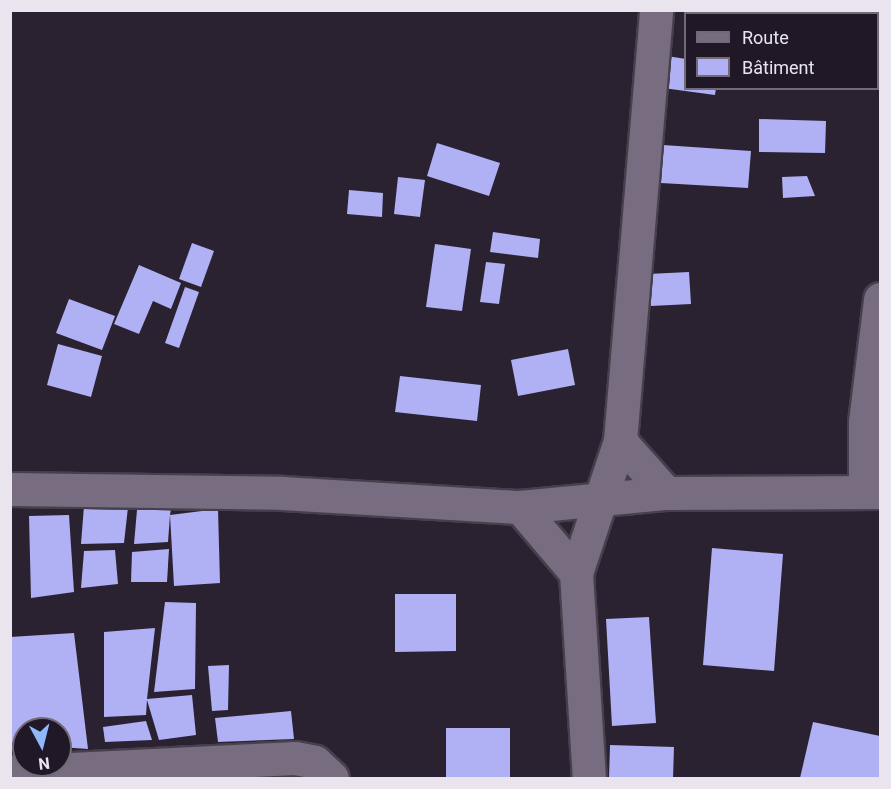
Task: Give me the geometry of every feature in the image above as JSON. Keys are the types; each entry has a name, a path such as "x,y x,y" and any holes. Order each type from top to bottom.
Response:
{"street":[{"path":"589,778 576,573 620,441 656,10"},
{"path":"10,489 282,493 520,507 666,493 873,492 865,422 880,299"},
{"path":"620,441 666,493"},
{"path":"520,507 576,573"},
{"path":"10,772 295,758 315,762 332,778"}],"building":[{"path":"667,56 684,59 684,90 716,90 715,95 663,88"},
{"path":"759,119 826,121 825,153 759,152"},
{"path":"437,143 500,163 489,196 427,176"},
{"path":"663,145 751,151 748,188 661,183"},
{"path":"807,176 815,196 783,198 782,177"},
{"path":"398,177 425,180 420,217 394,214"},
{"path":"349,190 383,193 382,217 347,214"},
{"path":"493,232 540,239 538,258 490,252"},
{"path":"192,243 214,251 201,287 179,279"},
{"path":"435,244 471,249 462,311 426,307"},
{"path":"486,262 505,264 499,304 480,302"},
{"path":"139,265 181,283 171,309 153,301 139,334 114,324"},
{"path":"689,272 691,304 651,306 648,274"},
{"path":"185,287 199,292 179,348 165,343"},
{"path":"69,299 115,316 102,350 56,333"},
{"path":"58,344 102,356 91,397 47,385"},
{"path":"568,349 575,385 518,396 511,360"},
{"path":"400,376 481,385 477,421 395,412"},
{"path":"84,506 128,507 124,543 81,544"},
{"path":"171,509 168,542 134,544 137,510"},
{"path":"218,509 220,583 174,586 170,515"},
{"path":"69,515 74,592 31,598 29,516"},
{"path":"712,548 783,554 774,671 703,665"},
{"path":"169,549 167,582 131,582 132,552"},
{"path":"115,550 118,584 81,588 84,551"},
{"path":"395,594 456,594 456,651 395,652"},
{"path":"165,602 196,603 195,689 154,692"},
{"path":"649,617 656,723 612,726 606,619"},
{"path":"155,628 147,699 192,695 196,735 159,740 147,700 146,715 104,717 104,632"},
{"path":"74,633 88,749 72,748 72,717 12,717 12,743 10,743 10,637"},
{"path":"229,665 228,710 212,711 208,666"},
{"path":"291,711 294,739 218,742 215,718"},
{"path":"146,721 152,740 105,742 103,727"},
{"path":"813,722 880,736 880,778 800,778"},
{"path":"446,728 510,728 510,778 446,778"},
{"path":"610,745 674,747 673,778 609,778"}]}
